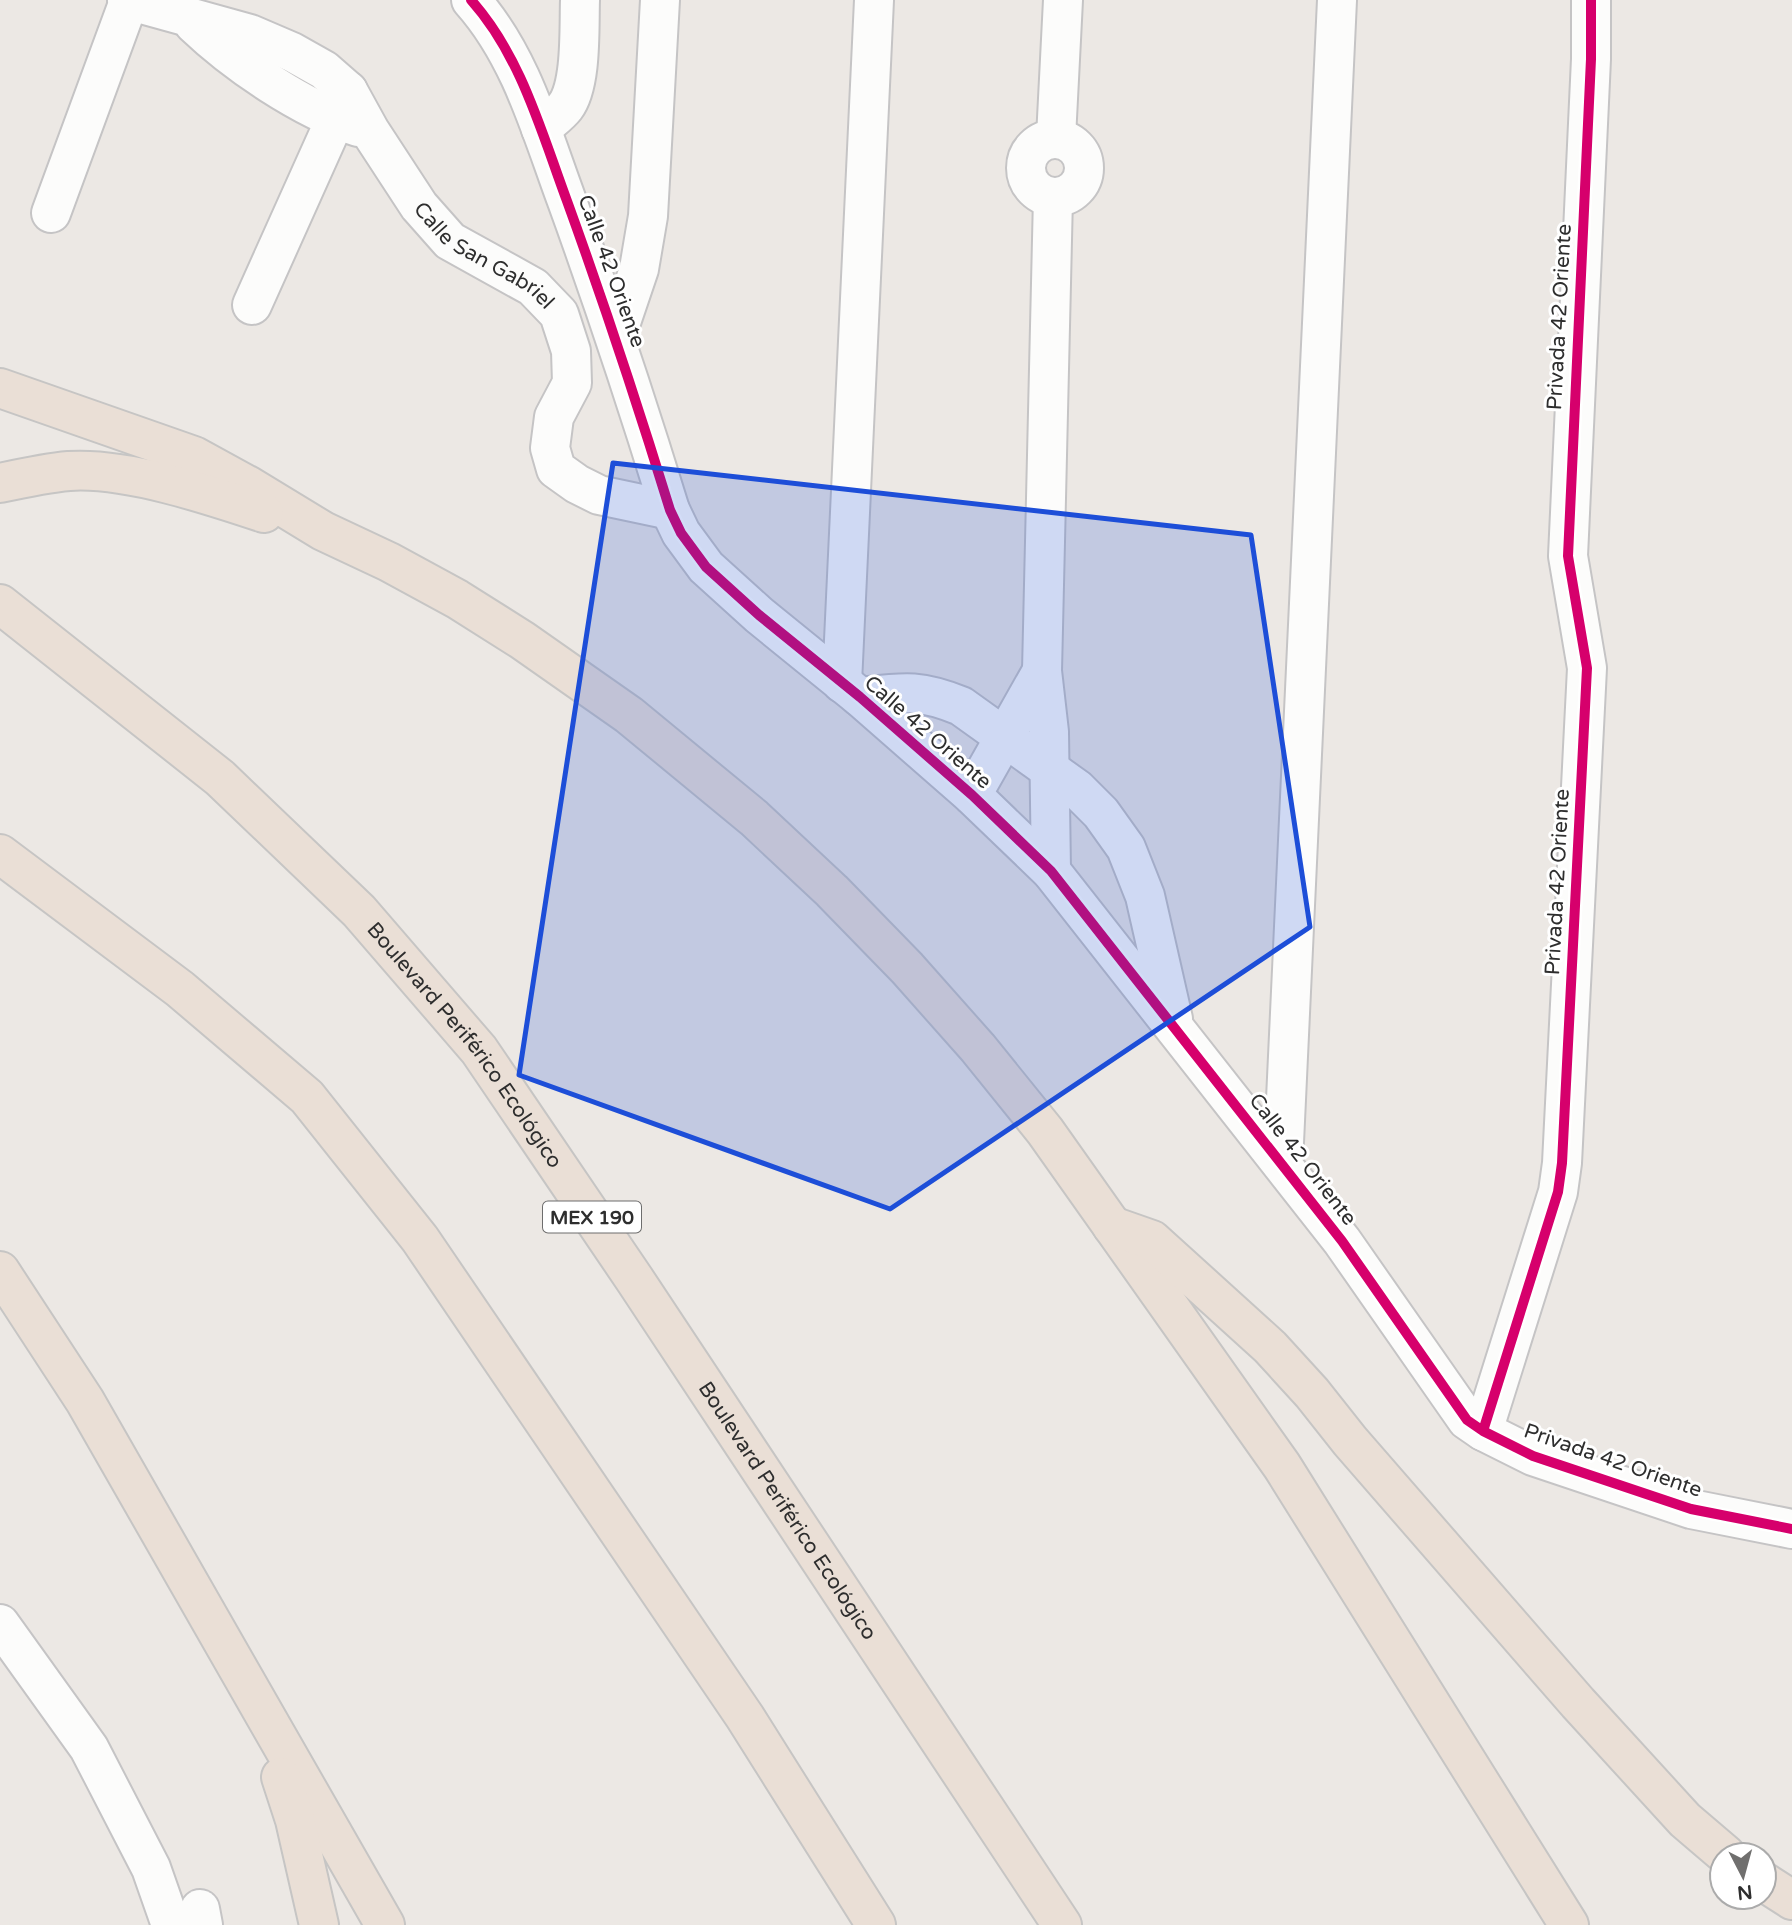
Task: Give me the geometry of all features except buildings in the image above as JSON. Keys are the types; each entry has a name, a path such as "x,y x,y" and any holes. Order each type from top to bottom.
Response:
{"highway":[{"path":"0,388 194,456 323,531 389,562 457,599 522,640 629,715 754,818 832,891 907,968 978,1048 1045,1131 1282,1466 1569,1925"},
{"path":"0,483 71,471 103,472 222,499 323,531"},
{"name":"Boulevard Periférico Ecológico","path":"4,607 220,778 359,911 479,1050 635,1280 1062,1925"},
{"path":"0,854 180,989 307,1097 444,1273 745,1717 876,1925"},
{"path":"1110,1225 1152,1240 1270,1347 1312,1392 1350,1440 1578,1703 1685,1821 1709,1841"},
{"path":"0,1271 85,1401 253,1699 385,1925"},
{"path":"253,1699 295,1820 319,1925"}],"street":[{"path":"51,213 128,0"},
{"name":"Calle San Gabriel","path":"128,0 187,18 216,46 247,69 341,105 370,131 419,206 450,241 533,287 559,314 571,351 572,383 554,416 550,448 556,470 599,495 670,510"},
{"name":"Calle 42 Oriente","path":"471,0 487,18 522,79 616,337 670,510 681,533 706,567 972,795 1051,871 1342,1241 1467,1420 1483,1431"},
{"path":"541,129 565,107 572,92 580,0"},
{"path":"616,337 639,269 648,216 660,0"},
{"path":"874,0 851,690 910,692 939,697 961,706 1077,789 1101,813 1126,848 1145,896 1175,1028"},
{"path":"1051,871 1049,732 1042,671 1053,197 1036,191 1026,176 1026,166 1027,157 1038,143 1056,138 1063,0"},
{"path":"1283,1164 1337,0"},
{"name":"Privada 42 Oriente","path":"1591,0 1590,73 1567,556 1587,668 1562,1163 1558,1192 1483,1431 1533,1456 1691,1509 1792,1529"},
{"path":"252,305 341,105"},
{"path":"972,795 1042,671"},
{"path":"0,1624 89,1748 151,1868 170,1917 191,1920"}],"highlighted area":[{"path":"613,463 1251,535 1310,927 890,1209 519,1075"}],"cycle path":[{"path":"471,0 503,45 528,95 607,316 670,510 681,533 706,567 972,795 1051,871 1342,1241 1467,1420 1533,1456 1691,1509 1792,1529"},
{"path":"1483,1431 1558,1192 1562,1163 1587,668 1568,556 1591,59 1591,0"}]}
